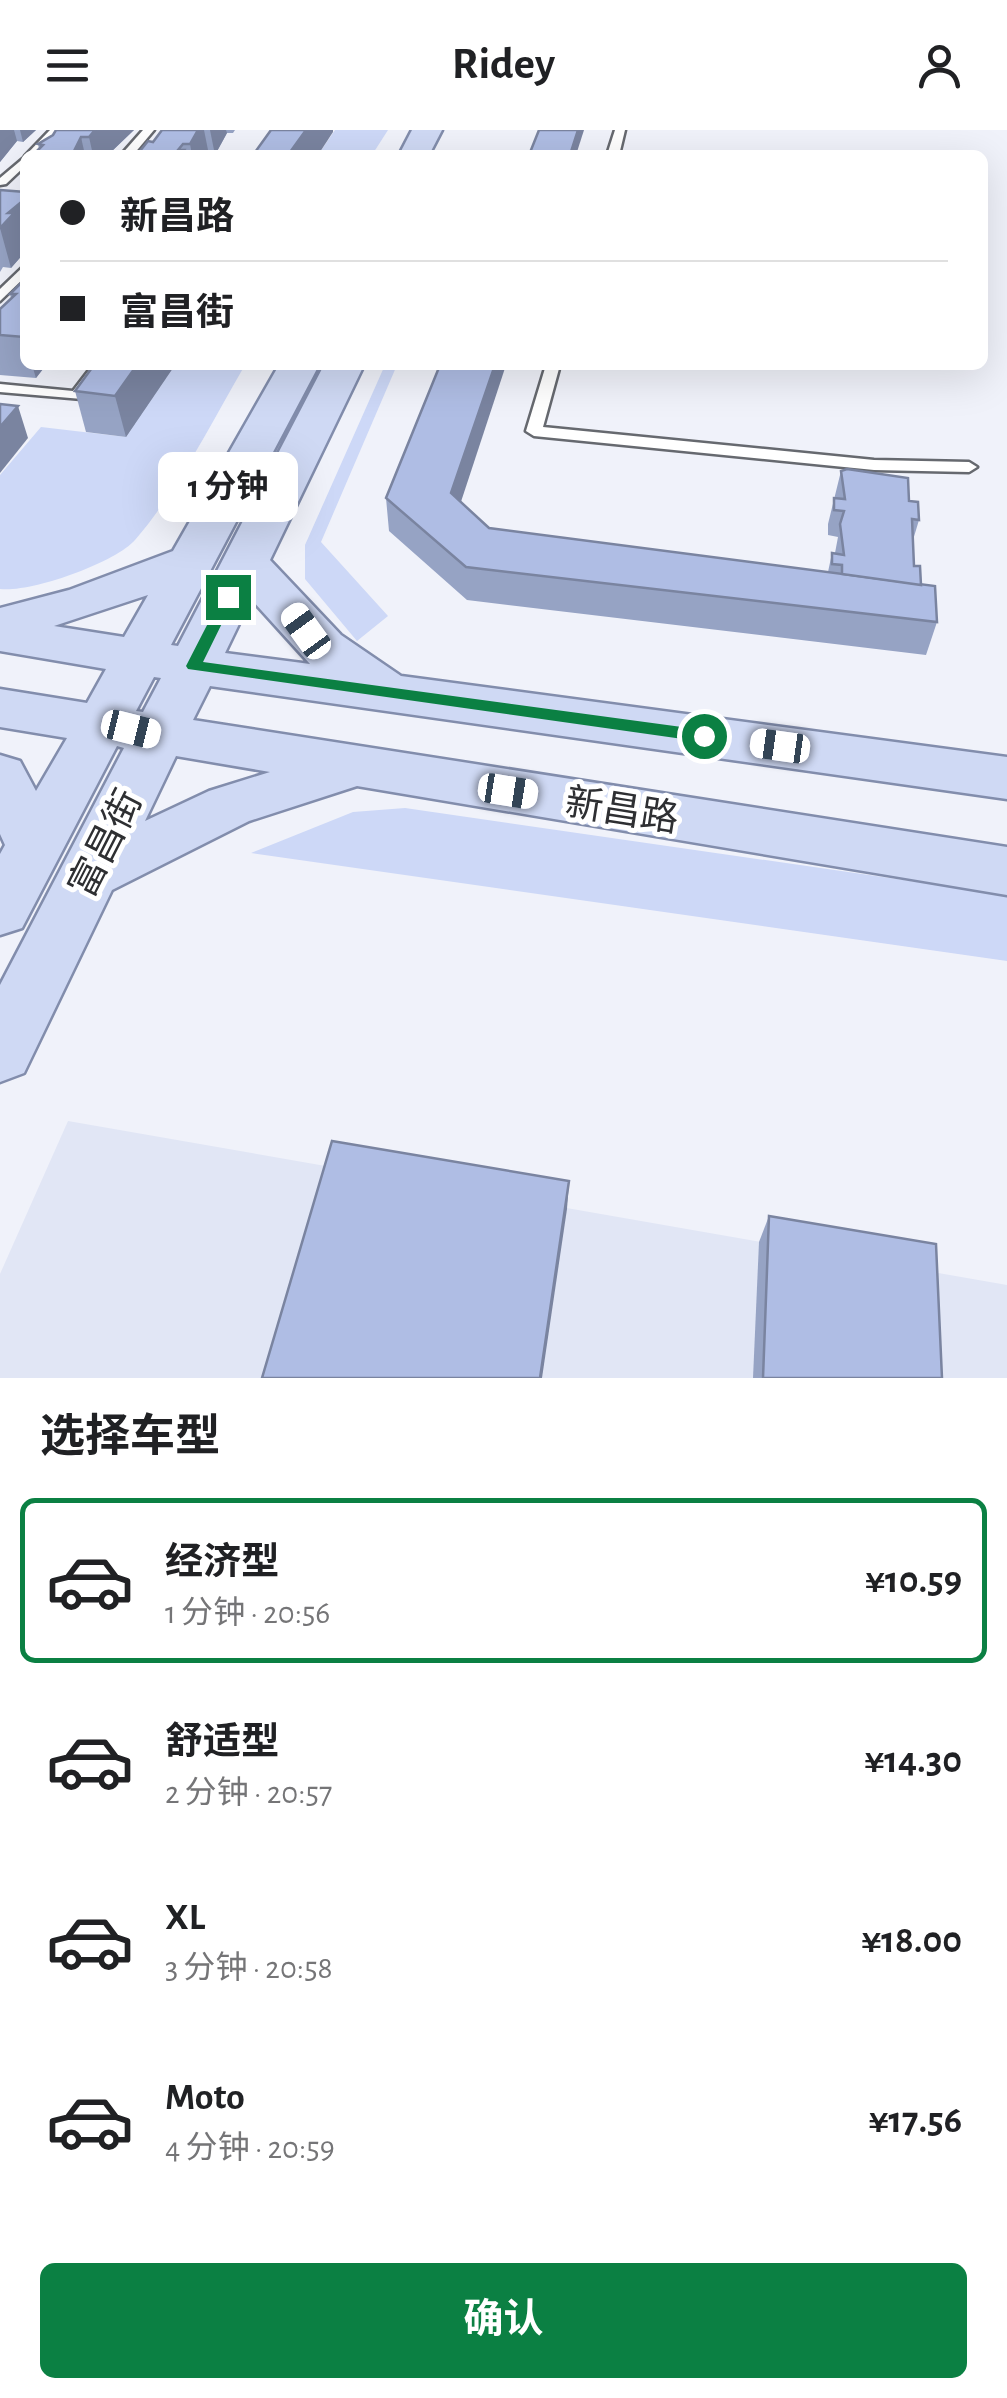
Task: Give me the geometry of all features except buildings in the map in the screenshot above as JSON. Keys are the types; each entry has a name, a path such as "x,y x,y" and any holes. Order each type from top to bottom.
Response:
{"main road":[{"name":"富昌街","path":"166,661 192,561 296,370"},
{"name":"富昌街","path":"0,1052 89,874 131,729 166,661 245,563 342,370"},
{"path":"0,624 84,602 192,561"},
{"path":"245,563 350,673 402,694"},
{"path":"0,634 166,661 1007,778"},
{"name":"新昌路","path":"0,708 1007,872"},
{"name":"富昌街","path":"0,910 35,846 131,729"},
{"path":"89,874 229,806 355,767"},
{"path":"0,776 35,846"}],"lane":[{"path":"36,150 56,130"},
{"path":"131,150 149,130"},
{"path":"0,297 20,275"},
{"path":"0,388 76,396 96,370"},
{"path":"552,370 534,431 874,465 969,467"}],"shaded area":[{"path":"335,130 388,130 375,150 321,150"},
{"path":"172,370 242,370 194,455 135,540 91,567 31,586 0,589 0,475 41,427 126,437"},
{"path":"383,370 395,370 321,542 388,616 357,641 305,579 305,545"},
{"path":"405,808 1007,895 1007,961 251,853 353,812"},
{"path":"68,1121 1007,1285 1007,1378 0,1378 0,1274"}],"route":[{"path":"228,597 193,666 704,736"}]}
